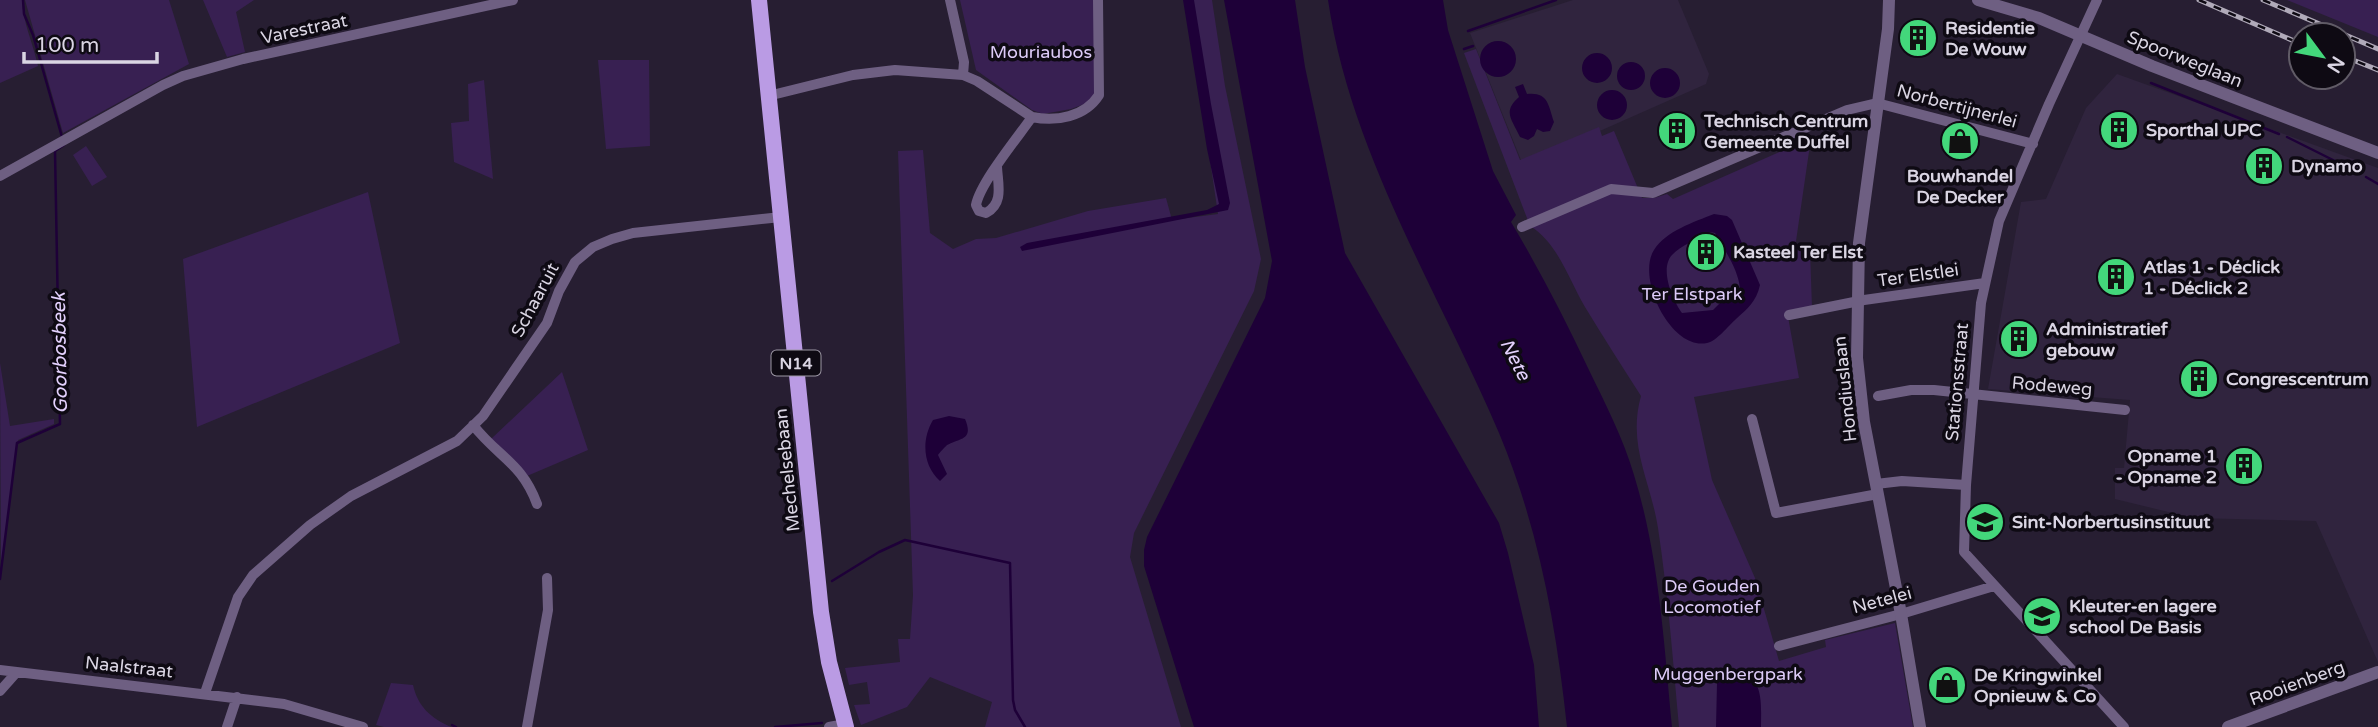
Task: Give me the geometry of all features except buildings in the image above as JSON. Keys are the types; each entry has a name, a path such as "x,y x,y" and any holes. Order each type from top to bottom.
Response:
{"main road":[{"name":"Mechelsebaan","path":"759,0 821,612 829,662 845,726"}],"street":[{"name":"Varestraat","path":"0,176 183,76 243,59 513,0"},
{"path":"950,0 964,62 976,81"},
{"path":"768,96 853,75 895,71 962,75 1032,117 1047,120 1068,117 1092,106 1099,95 1098,0"},
{"name":"Hondiuslaan","path":"1878,0 1885,45"},
{"name":"Hondiuslaan","path":"1889,0 1888,29 1861,227 1856,302 1857,358 1861,398 1902,614 1920,727"},
{"name":"Spoorweglaan","path":"1978,0 2018,10 2378,153"},
{"name":"Stationsstraat","path":"2097,0 1999,221 1981,303 1966,485 1964,552 2124,727"},
{"path":"962,75 964,62"},
{"name":"Norbertijnerlei","path":"1522,227 1611,189 1653,193 1847,110 1877,103 2033,144"},
{"path":"997,167 1032,117"},
{"name":"Schaaruit","path":"205,693 238,597 253,575 310,525 351,496 457,440 473,425 504,387 547,323 559,290 575,262 593,247 633,233 781,217"},
{"name":"Ter Elstlei","path":"1789,315 1985,283"},
{"name":"Rodeweg","path":"1878,396 1911,390 1934,390 2125,410"},
{"path":"1752,419 1776,513 1902,481 1966,485"},
{"path":"473,425 521,471 537,504"},
{"path":"527,727 548,610 547,578"},
{"name":"Netelei","path":"1779,646 1902,614 1994,586"},
{"name":"Naalstraat","path":"0,670 284,704 363,727"},
{"name":"Rooienberg","path":"2228,727 2378,672"},
{"path":"0,691 16,673"},
{"path":"227,727 237,697"},
{"path":"828,727 845,726"}],"shaded area":[{"path":"1573,0 1678,0 1709,74 1706,84 1523,165 1470,33"},
{"path":"2117,74 2378,168 2378,662 2316,521 2193,518 2115,499 2115,468 2124,468 2130,400 1988,389 2021,202 2046,199 2086,108"}],"green space":[{"path":"0,0 22,0 38,66 0,83"},
{"path":"25,0 169,0 189,64 63,133"},
{"path":"203,0 254,0 236,12 245,52 227,57"},
{"name":"Mouriaubos","path":"960,0 1094,0 1095,93 1087,103 1071,109 1043,114 1032,110 976,70"},
{"path":"1186,0 1212,0 1225,86 1261,259 1254,291 1134,533 1130,557 1181,727 985,727 992,702 930,677 907,707 861,725 854,705 870,704 867,682 849,685 845,668 900,662 898,639 910,639 913,595 898,151 923,150 930,233 953,249 976,239 996,238 1088,211 1166,198 1172,220 1218,214"},
{"path":"2287,0 2378,0 2378,37 2357,28 2357,21 2339,21"},
{"path":"1476,49 1520,160 1599,127 1602,136 1614,131 1642,198 1667,194 1673,199 1811,138 1795,248 1810,251 1812,307 1787,311 1799,378 1694,397 1712,480 1755,578 1779,661 1826,647 1825,640 1895,623 1913,727 1679,727 1658,528 1638,447 1637,414 1641,396 1585,307 1555,252 1540,233 1530,226 1464,53"},
{"path":"598,60 649,60 650,146 606,149"},
{"path":"484,80 493,179 454,162 451,123 469,121 468,84"},
{"path":"86,146 107,177 92,186 73,155"},
{"path":"368,192 400,343 197,427 183,259"},
{"path":"0,363 10,426 54,419 54,424 18,440 1,569"},
{"path":"562,372 588,450 527,476 491,439"},
{"path":"391,683 413,685 418,700 426,711 451,727 376,725"}],"water":[{"path":"1183,0 1194,0 1230,203 1228,210 1022,251 1020,247 1027,243 1207,210 1219,204 1207,149"},
{"path":"1224,0 1295,0 1305,67 1345,253 1499,523 1534,665 1539,727 1194,727 1144,566 1144,550 1147,537 1265,298 1272,261"},
{"name":"Nete","path":"1328,0 1443,0 1448,30 1493,171 1516,215 1511,222 1579,350 1630,461 1655,568 1672,727 1567,727 1551,614 1525,505 1499,433 1376,168 1339,57"},
{"path":"1498,41 1510,47 1516,59 1510,71 1498,77 1486,71 1480,59 1486,47"},
{"path":"1597,53 1608,57 1612,68 1608,79 1597,83 1586,79 1582,68 1586,57"},
{"path":"1631,62 1641,66 1645,76 1641,86 1631,90 1621,86 1617,76 1621,66"},
{"path":"1665,68 1671,69 1679,77 1679,89 1671,97 1665,98 1659,97 1651,89 1650,83 1651,77 1659,69"},
{"path":"1523,84 1527,94 1539,95 1546,100 1554,122 1550,131 1537,129 1534,136 1528,140 1520,137 1510,116 1511,107 1519,97 1515,87"},
{"path":"1612,90 1618,91 1626,99 1626,111 1618,119 1612,120 1606,119 1598,111 1597,105 1598,99 1606,91"},
{"path":"1714,214 1727,216 1732,220 1760,285 1751,304 1718,336 1707,343 1694,342 1681,336 1660,310 1653,294 1650,262 1654,250 1666,237","holes":["1710,232 1715,233 1734,266 1740,288 1737,292 1731,292 1713,310 1682,313 1669,285 1668,261 1685,245"]},
{"path":"949,416 965,419 968,431 967,435 947,445 938,455 947,474 940,481 930,468 925,444 933,420"},
{"path":"1743,671 1755,681 1758,688 1761,727 1716,727 1717,683 1720,675"}],"waterway":[{"name":"Goorbosbeek","path":"23,0 24,14 33,35 62,137"},
{"path":"1468,31 1556,0"},
{"path":"1464,49 1473,46"},
{"path":"2151,83 2279,134"},
{"path":"2287,137 2357,172"},
{"name":"Goorbosbeek","path":"0,579 17,443 60,424 55,151 64,145"},
{"path":"2366,177 2378,184"},
{"path":"832,581 879,552 905,540 1010,563 1013,700 1015,710 1025,727"},
{"path":"775,727 822,723"},
{"path":"452,725 456,727"}],"railway":[{"path":"2199,0 2287,38"},
{"path":"2263,0 2378,49"},
{"path":"2357,62 2378,70"}],"place":[{"name":"Residentie De Wouw","path":"1918,38"},
{"name":"Sporthal UPC","path":"2119,130"},
{"name":"Technisch Centrum Gemeente Duffel","path":"1677,131"},
{"name":"Bouwhandel De Decker","path":"1960,141"},
{"name":"Dynamo","path":"2264,166"},
{"name":"Kasteel Ter Elst","path":"1706,252"},
{"name":"Atlas 1 - Déclick 1 - Déclick 2","path":"2116,277"},
{"name":"Administratief gebouw","path":"2019,339"},
{"name":"Congrescentrum","path":"2199,379"},
{"name":"Opname 1 - Opname 2","path":"2244,466"},
{"name":"Sint-Norbertusinstituut","path":"1985,522"},
{"name":"Kleuter-en lagere school De Basis","path":"2042,616"},
{"name":"De Kringwinkel Opnieuw & Co","path":"1947,685"}],"park label":[{"name":"Ter Elstpark","path":"1692,294"},
{"name":"De Gouden Locomotief","path":"1712,596"},
{"name":"Muggenbergpark","path":"1728,674"}]}
